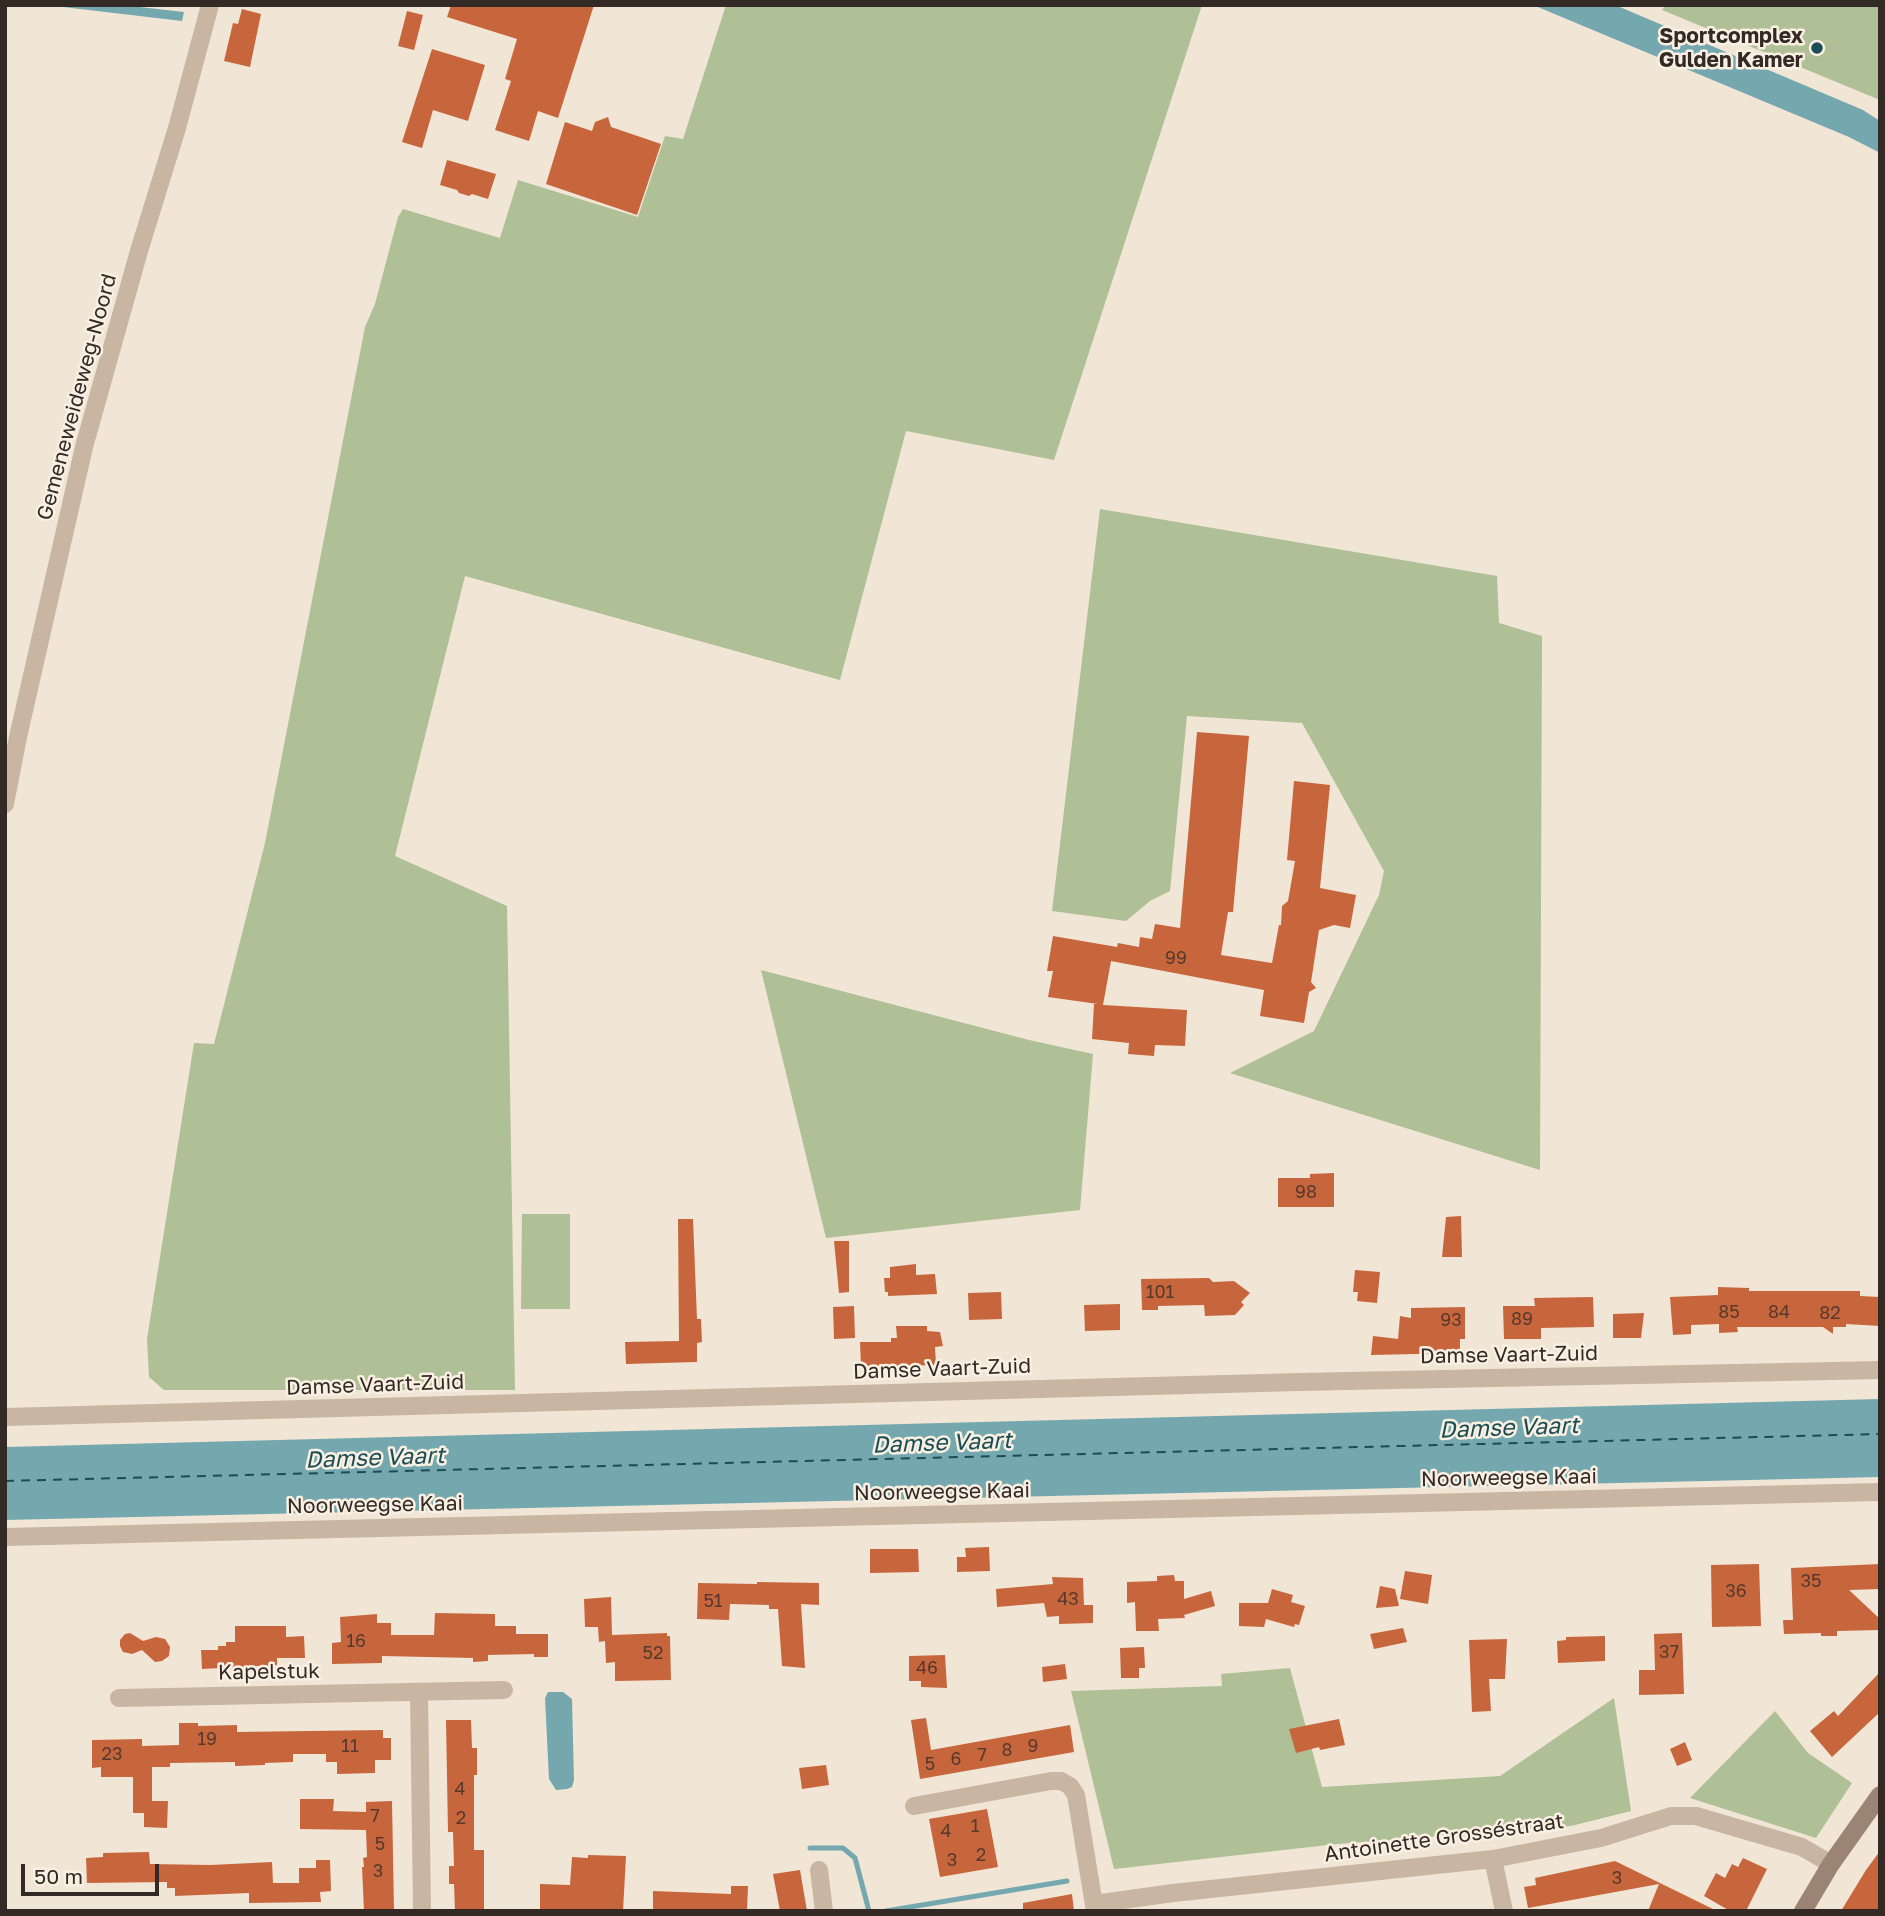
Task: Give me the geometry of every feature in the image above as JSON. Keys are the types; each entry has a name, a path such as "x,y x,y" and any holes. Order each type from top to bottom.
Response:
{"main road":[{"path":"1803,1911 1831,1864 1880,1795"}],"street":[{"name":"Gemeneweideweg-Noord","path":"5,804 84,447 210,5"},
{"name":"Damse Vaart-Zuid","path":"5,1417 1313,1381 1880,1370"},
{"name":"Noorweegse Kaai","path":"5,1537 1880,1492"},
{"name":"Kapelstuk","path":"119,1698 504,1690"},
{"path":"419,1692 422,1911"},
{"path":"914,1806 1061,1781 1076,1794 1094,1908"},
{"name":"Antoinette Grosséstraat","path":"1094,1908 1172,1893 1493,1859 1601,1838 1671,1816 1696,1816 1802,1847 1831,1864"},
{"path":"1493,1859 1504,1911"},
{"path":"819,1870 824,1911"}],"green space":[{"path":"726,5 1202,5 1054,460 906,431 840,680 465,576 395,856 507,906 515,1390 164,1390 149,1377 147,1339 194,1043 214,1044 265,843 365,327 375,304 398,217 403,209 500,238 518,180 638,217 665,136 683,139"},
{"name":"Sportcomplex Gulden Kamer","path":"1666,5 1880,5 1880,100 1662,10"},
{"path":"1100,509 1497,576 1499,623 1542,636 1540,1170 1230,1073 1314,1031 1379,895 1384,871 1302,723 1187,716 1170,891 1150,901 1126,921 1052,911"},
{"path":"761,970 1029,1040 1093,1054 1080,1210 826,1238"},
{"path":"522,1214 570,1214 570,1309 521,1309"},
{"path":"1290,1668 1322,1787 1500,1776 1614,1698 1631,1811 1571,1826 1337,1844 1114,1869 1071,1691 1222,1686 1221,1674"},
{"path":"1775,1711 1808,1753 1852,1783 1816,1838 1690,1798"}],"water":[{"path":"46,5 122,5 184,12 182,21"},
{"path":"1533,5 1615,5 1863,110 1880,121 1880,153 1849,137"},
{"name":"Damse Vaart","path":"1880,1399 1880,1477 5,1520 5,1447"},
{"path":"548,1692 563,1692 572,1699 574,1780 572,1787 567,1789 556,1790 549,1779 545,1698"}],"building":[{"path":"451,5 594,5 558,118 538,111 529,141 495,130 511,81 505,79 517,39 447,17"},
{"path":"242,9 261,14 250,67 224,61 233,23 238,24"},
{"path":"407,11 423,15 414,50 398,46"},
{"path":"432,49 485,65 468,121 433,110 422,148 402,142"},
{"path":"608,117 611,127 661,144 637,215 546,184 565,122 592,131 595,122"},
{"path":"447,160 496,174 488,199 472,194 469,196 440,185"},
{"path":"1197,732 1249,736 1233,912 1228,912 1221,955 1272,963 1281,925 1282,906 1288,901 1295,861 1287,860 1294,781 1330,785 1320,888 1356,895 1350,928 1334,925 1319,930 1311,982 1316,988 1309,992 1304,1023 1260,1016 1264,990 1111,961 1103,1005 1187,1010 1185,1046 1155,1045 1154,1056 1128,1054 1129,1043 1092,1039 1094,1004 1098,1004 1048,997 1053,971 1047,971 1053,936 1117,947 1118,943 1139,947 1140,937 1152,939 1155,924 1180,928"},
{"path":"1334,1173 1334,1207 1278,1207 1278,1178 1310,1178 1310,1174"},
{"path":"1461,1216 1462,1257 1442,1257 1446,1217"},
{"path":"678,1219 693,1219 697,1319 701,1319 702,1342 697,1343 697,1362 626,1364 625,1342 679,1341"},
{"path":"834,1241 849,1241 849,1292 839,1293"},
{"path":"916,1264 916,1275 935,1274 937,1294 888,1296 884,1278 890,1278 890,1267"},
{"path":"1355,1270 1380,1272 1377,1303 1357,1301 1358,1292 1353,1292"},
{"path":"1209,1278 1213,1282 1234,1281 1250,1293 1241,1302 1244,1305 1235,1315 1205,1316 1204,1305 1158,1306 1158,1310 1142,1310 1141,1279"},
{"path":"1718,1287 1749,1288 1749,1291 1860,1291 1860,1296 1880,1297 1880,1326 1846,1324 1846,1327 1833,1327 1833,1334 1823,1327 1737,1327 1738,1332 1719,1333 1719,1324 1691,1325 1691,1334 1673,1335 1670,1297 1718,1295"},
{"path":"1001,1292 1002,1319 969,1320 968,1293"},
{"path":"1593,1297 1594,1327 1541,1328 1541,1339 1504,1339 1503,1306 1535,1306 1534,1298"},
{"path":"1120,1304 1120,1330 1085,1331 1084,1305"},
{"path":"854,1306 855,1338 834,1339 833,1307"},
{"path":"1465,1307 1465,1339 1460,1339 1460,1353 1371,1355 1373,1336 1398,1339 1400,1316 1411,1318 1411,1308"},
{"path":"1644,1313 1641,1338 1613,1338 1613,1314"},
{"path":"896,1326 927,1326 927,1331 940,1332 943,1346 935,1347 936,1365 861,1367 860,1342 891,1342 891,1338 897,1338"},
{"path":"989,1547 990,1571 957,1572 957,1557 966,1557 965,1548"},
{"path":"870,1549 918,1549 919,1572 870,1573"},
{"path":"1759,1564 1761,1626 1712,1627 1711,1565"},
{"path":"1880,1564 1879,1589 1849,1590 1880,1619 1880,1630 1837,1631 1837,1636 1821,1636 1821,1633 1784,1634 1783,1620 1793,1620 1791,1568"},
{"path":"1405,1571 1432,1575 1428,1604 1400,1599"},
{"path":"1174,1575 1175,1581 1184,1581 1184,1599 1211,1591 1215,1606 1184,1615 1185,1618 1158,1619 1159,1631 1136,1631 1135,1602 1127,1603 1127,1582 1157,1581 1157,1576"},
{"path":"1052,1577 1083,1578 1084,1605 1093,1605 1093,1623 1059,1624 1059,1616 1047,1617 1044,1603 997,1607 996,1589 1053,1584"},
{"path":"698,1583 819,1583 819,1605 801,1604 805,1668 782,1666 778,1609 769,1609 769,1605 730,1604 729,1620 697,1619"},
{"path":"1380,1586 1395,1589 1399,1606 1376,1608"},
{"path":"1272,1589 1293,1595 1291,1602 1305,1606 1299,1625 1295,1624 1294,1627 1266,1619 1264,1627 1239,1626 1239,1603 1268,1603"},
{"path":"611,1597 612,1635 667,1633 667,1636 670,1636 671,1680 615,1681 615,1662 606,1663 605,1641 599,1642 598,1627 585,1627 584,1599"},
{"path":"435,1613 495,1614 495,1626 516,1626 516,1634 548,1634 548,1657 534,1657 534,1654 488,1655 488,1661 473,1662 473,1658 382,1656 382,1663 332,1664 332,1643 341,1642 340,1617 377,1614 377,1623 391,1623 391,1635 434,1635"},
{"path":"235,1626 286,1626 286,1637 304,1636 305,1658 277,1658 277,1665 202,1669 201,1650 218,1650 218,1646 226,1646 226,1642 235,1642"},
{"path":"1403,1628 1407,1642 1374,1649 1370,1634"},
{"path":"130,1633 143,1641 156,1637 165,1639 170,1647 169,1656 155,1662 142,1650 132,1654 123,1652 120,1640"},
{"path":"1682,1633 1684,1694 1639,1695 1639,1670 1655,1670 1654,1634"},
{"path":"1605,1636 1605,1661 1558,1663 1557,1641 1566,1640 1566,1637"},
{"path":"1507,1639 1505,1679 1489,1679 1491,1711 1472,1712 1469,1640"},
{"path":"1144,1647 1145,1668 1139,1668 1139,1678 1121,1678 1120,1648"},
{"path":"945,1655 947,1688 921,1687 921,1681 909,1681 909,1656"},
{"path":"1065,1664 1067,1679 1043,1682 1042,1667"},
{"path":"1880,1672 1880,1712 1832,1757 1810,1731 1834,1711 1838,1716"},
{"path":"926,1718 931,1750 1070,1725 1074,1752 920,1779 911,1720"},
{"path":"1339,1719 1345,1745 1320,1750 1319,1747 1296,1753 1289,1729"},
{"path":"446,1720 471,1720 472,1748 477,1748 477,1775 474,1775 474,1850 484,1850 484,1911 455,1911 454,1884 449,1884 449,1866 454,1866 453,1832 448,1832"},
{"path":"179,1723 198,1723 198,1726 237,1725 237,1732 383,1730 383,1738 391,1738 391,1760 375,1760 375,1773 337,1774 337,1762 326,1762 326,1754 293,1754 293,1762 265,1765 235,1766 235,1762 170,1763 170,1767 152,1767 152,1801 168,1801 167,1828 144,1827 144,1813 133,1813 133,1777 101,1777 101,1767 92,1768 92,1740 142,1739 142,1746 179,1745"},
{"path":"1685,1742 1692,1760 1677,1766 1670,1749"},
{"path":"826,1765 829,1785 802,1789 799,1768"},
{"path":"300,1799 334,1799 333,1811 366,1812 366,1802 392,1801 394,1911 364,1911 362,1867 363,1858 367,1857 366,1830 300,1829"},
{"path":"987,1809 998,1867 940,1877 929,1819"},
{"path":"1880,1851 1880,1911 1841,1911 1866,1870"},
{"path":"149,1852 150,1864 272,1862 273,1883 299,1883 299,1868 316,1868 316,1860 330,1860 331,1891 320,1892 321,1902 249,1903 249,1893 175,1896 175,1888 167,1888 167,1882 87,1883 86,1858 103,1857 103,1853"},
{"path":"588,1855 626,1856 623,1911 540,1911 540,1884 570,1885 572,1857 588,1858"},
{"path":"1743,1858 1767,1869 1746,1911 1730,1911 1704,1896 1716,1873 1725,1878 1732,1864 1738,1867"},
{"path":"1615,1861 1717,1911 1648,1911 1659,1884 1528,1908 1524,1887 1536,1885 1535,1878"},
{"path":"800,1870 807,1911 780,1911 773,1874"},
{"path":"731,1886 748,1886 747,1911 653,1911 653,1891 731,1894"},
{"path":"1072,1894 1074,1911 1023,1911 1023,1903"}],"waterway":[{"path":"810,1848 843,1848 855,1858 869,1911"},
{"path":"886,1911 1067,1881"}],"ferry route":[{"path":"5,1481 1880,1434"}],"place":[{"name":"Sportcomplex Gulden Kamer","path":"1817,48"}]}
